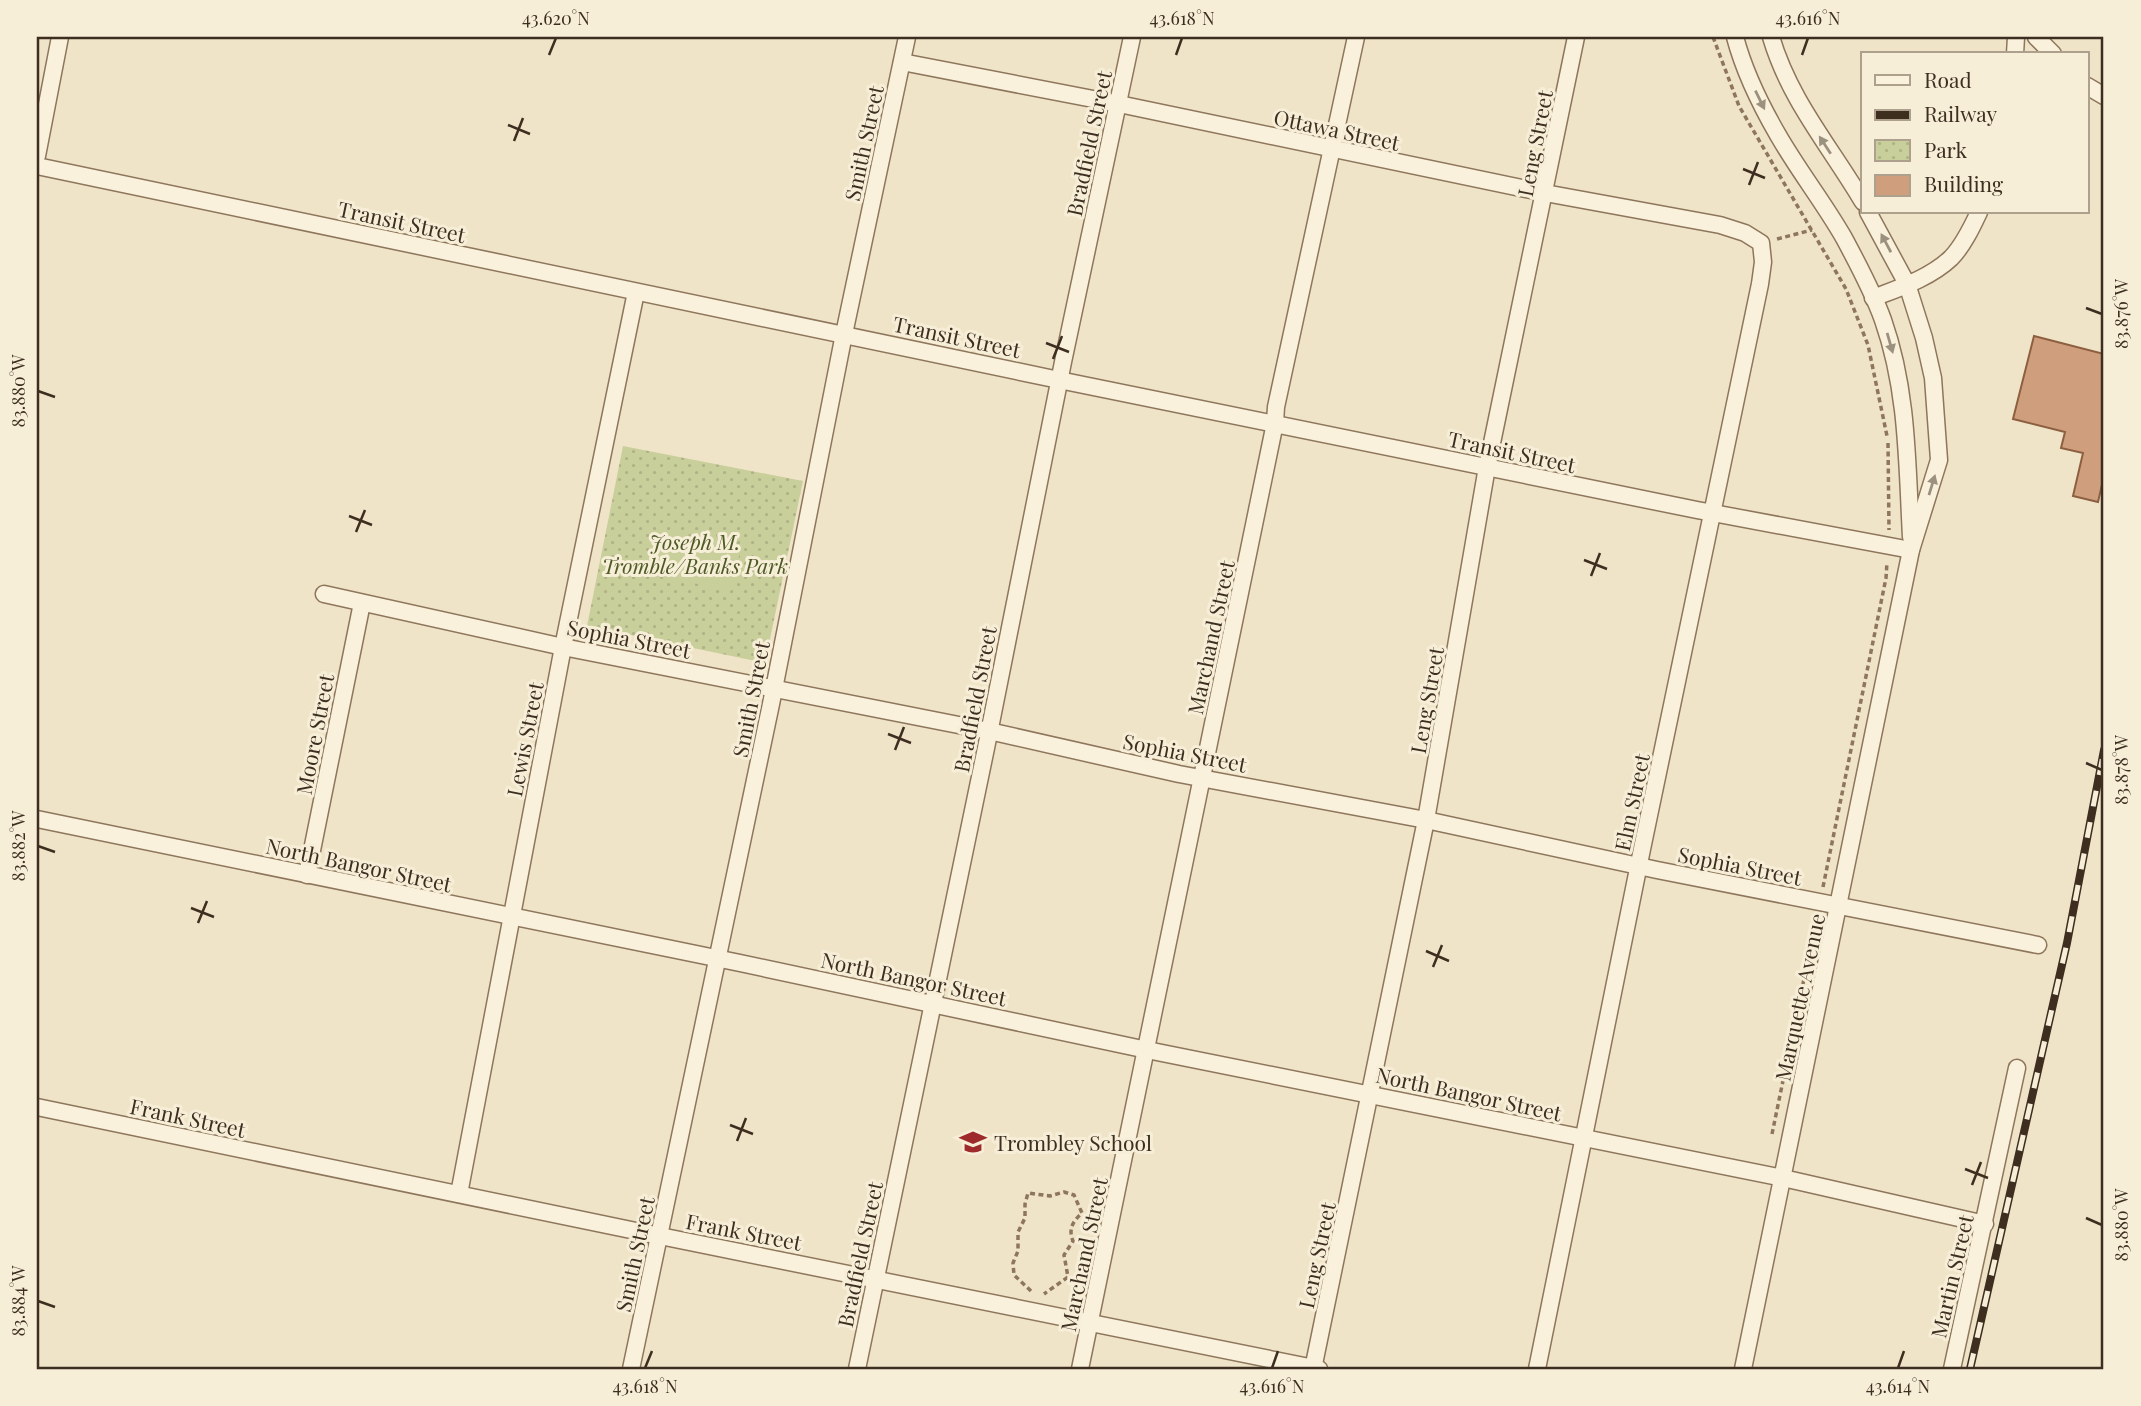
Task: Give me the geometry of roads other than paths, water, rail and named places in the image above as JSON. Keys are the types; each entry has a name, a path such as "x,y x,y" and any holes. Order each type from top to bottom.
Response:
{"street":[{"path":"37,156 60,37"},
{"name":"Smith Street","path":"631,1369 907,37"},
{"name":"Bradfield Street","path":"857,1369 1059,380 1132,37"},
{"name":"Marchand Street","path":"1080,1369 1203,777 1275,423 1276,407 1356,37"},
{"name":"Leng Street","path":"1315,1369 1426,820 1487,467 1576,37"},
{"name":"Marquette Avenue","path":"1735,37 1750,78 1777,134 1842,234 1882,318 1892,350 1904,409 1911,550"},
{"path":"1771,37 1779,63 1796,99 1861,199"},
{"path":"2036,37 2051,52"},
{"name":"Ottawa Street","path":"902,62 1119,104 1545,193 1720,225 1745,233 1761,243"},
{"path":"2088,87 2104,96"},
{"name":"Transit Street","path":"37,166 1059,380 1713,513 1911,550"},
{"name":"Marquette Avenue","path":"1743,1369 1911,550 1939,460 1933,378 1924,338 1907,285 1869,214"},
{"path":"1873,298 1907,285 1952,257 1978,214"},
{"name":"Elm Street","path":"1537,1369 1760,284 1763,262 1761,243"},
{"name":"Lewis Street","path":"459,1194 563,647 636,292"},
{"name":"Sophia Street","path":"324,594 563,647 989,731 1179,774 1426,820 1819,903 2038,945"},
{"name":"Moore Street","path":"307,874 362,603"},
{"name":"North Bangor Street","path":"37,819 717,958 1147,1050 1783,1178 1985,1224"},
{"name":"Martin Street","path":"1952,1369 2017,1068"},
{"name":"Frank Street","path":"37,1107 1315,1369"}],"railway":[{"path":"1970,1369 2067,943 2104,750"}],"place":[{"name":"Trombley School","path":"973,1142"}],"park label":[{"name":"Joseph M. Tromble/Banks Park","path":"695,553"}]}
